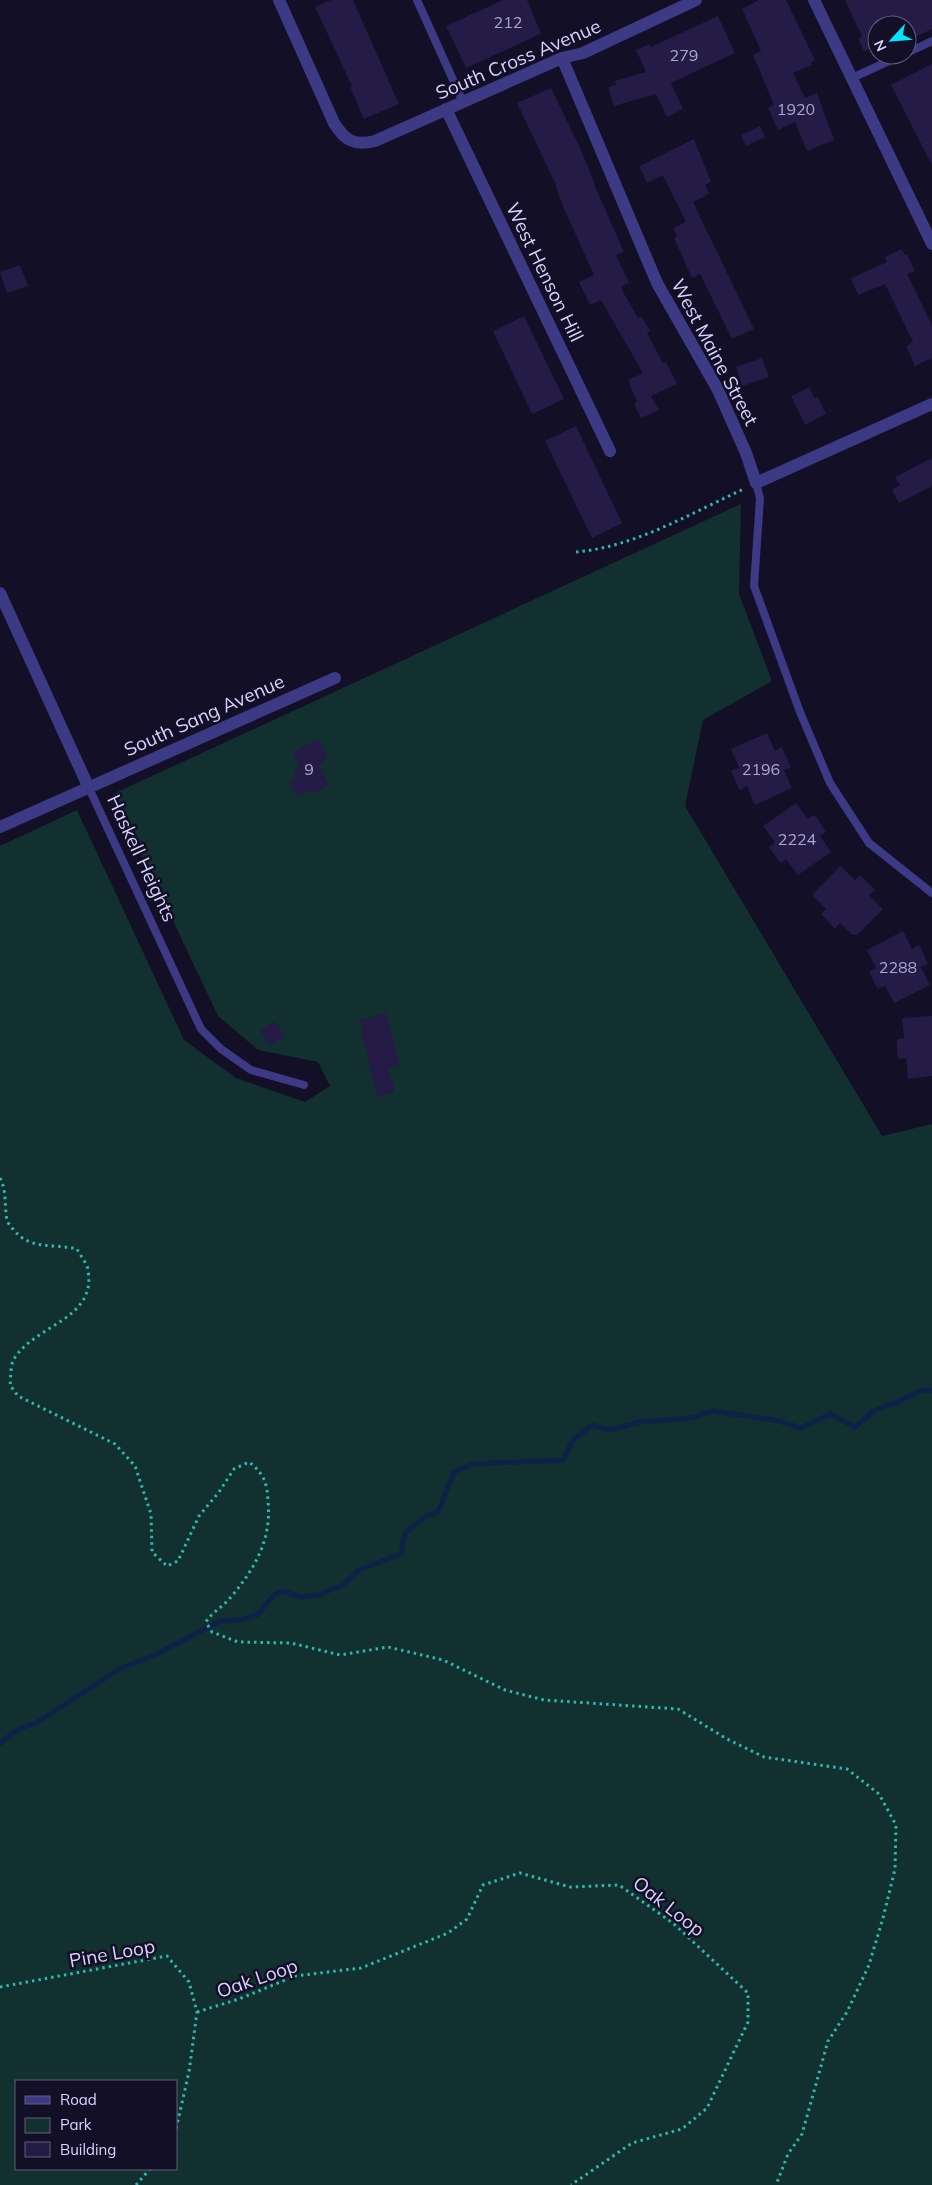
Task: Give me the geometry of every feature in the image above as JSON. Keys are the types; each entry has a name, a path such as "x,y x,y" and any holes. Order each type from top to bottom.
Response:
{"street":[{"name":"South Cross Avenue","path":"279,0 334,123 341,135 352,142 362,144 375,141 562,58 583,53 696,0"},
{"path":"814,0 932,244"},
{"name":"West Maine Street","path":"562,58 657,283 718,390 746,453 756,483"},
{"name":"West Henson Hill","path":"446,109 610,451"},
{"path":"756,483 932,404"},
{"name":"Haskell Heights","path":"0,593 88,786"},
{"name":"South Sang Avenue","path":"0,827 88,786 335,678"}],"lane":[{"path":"416,0 463,102"},
{"path":"917,48 932,41"},
{"path":"852,78 880,65"},
{"name":"West Maine Street","path":"756,483 760,498 754,586 800,712 830,784 869,842 932,893"},
{"name":"Haskell Heights","path":"88,786 201,1029 221,1049 252,1070 304,1085"}],"path":[{"path":"576,552 600,550 648,533 756,483"},
{"path":"0,1178 4,1186 7,1222 21,1239 36,1245 63,1246 77,1250 88,1269 86,1293 76,1312 33,1339 13,1360 10,1385 18,1396 116,1444 135,1466 151,1514 152,1552 167,1566 178,1561 199,1516 219,1492 234,1469 249,1462 261,1472 267,1490 269,1511 262,1553 229,1600 212,1613 206,1622 212,1632 238,1642 291,1643 340,1655 388,1647 443,1660 505,1690 544,1700 678,1709 727,1739 764,1757 846,1769 880,1794 896,1825 895,1869 883,1918 868,1965 847,2012 828,2041 802,2134 788,2154 776,2185"},
{"name":"Oak Loop","path":"197,2012 240,1999 296,1976 362,1968 448,1933 467,1920 483,1885 520,1873 570,1887 619,1885 674,1924 748,1994 748,2022 707,2108 682,2129 632,2143 571,2185"},
{"name":"Pine Loop","path":"0,1987 167,1956 189,1982 197,2012 189,2072 178,2120"},
{"path":"136,2185 149,2170"}],"green space":[{"path":"741,504 739,594 772,681 703,720 685,806 882,1136 932,1124 932,2185 0,2185 0,846 77,810 184,1040 236,1078 305,1102 330,1086 318,1062 258,1050 218,1016 113,794"}],"building":[{"path":"331,0 353,0 399,104 364,119 350,87 352,86 315,7"},
{"path":"503,0 527,0 541,34 466,68 446,26"},
{"path":"759,0 786,0 815,60 811,62 812,65 793,73 805,98 817,93 834,140 807,151 795,122 778,130 768,108 774,105 753,55 761,51 742,9"},
{"path":"845,0 932,0 932,29 917,36 917,15 867,15 867,50 864,51 858,39 862,37"},
{"path":"718,16 735,53 671,83 683,109 667,117 656,94 614,106 608,87 616,85 615,81 646,72 636,50 649,44 651,47"},
{"path":"932,64 932,165 891,85"},
{"path":"551,88 581,150 624,252 616,255 629,283 622,286 622,290 638,318 641,316 650,331 647,333 663,363 666,362 677,384 651,396 659,410 641,418 634,404 637,402 628,380 643,373 601,300 590,305 579,282 594,275 562,204 555,183 517,103"},
{"path":"760,126 765,137 746,146 741,135"},
{"path":"694,139 711,182 705,185 709,194 693,202 754,329 732,339 700,274 692,278 674,238 677,236 673,228 686,222 663,175 647,183 639,166"},
{"path":"902,249 905,255 907,254 915,271 907,274 932,325 932,358 915,366 906,346 913,342 885,284 858,295 851,278 887,262 885,257"},
{"path":"20,265 28,286 7,293 0,272"},
{"path":"524,316 564,399 532,414 493,331"},
{"path":"762,358 769,377 742,386 736,367"},
{"path":"810,387 814,398 818,397 826,414 805,425 791,396"},
{"path":"576,426 622,523 592,538 545,441"},
{"path":"932,458 932,486 899,503 892,490 900,485 895,477"},
{"path":"767,733 775,751 782,747 791,767 784,770 792,788 755,805 747,786 740,790 731,771 739,768 731,749"},
{"path":"318,739 328,758 319,765 329,785 312,794 310,790 296,796 289,782 296,778 293,771 300,767 293,752"},
{"path":"796,803 808,819 814,815 817,818 826,832 820,836 831,852 798,875 786,859 781,863 778,860 769,847 775,842 763,826"},
{"path":"840,866 855,880 860,875 875,890 869,895 883,909 857,935 852,935 840,923 835,929 821,914 826,909 812,895"},
{"path":"903,931 912,949 918,945 921,948 928,964 921,967 930,985 894,1003 885,986 878,989 876,986 869,971 876,968 867,950"},
{"path":"386,1013 400,1066 388,1069 395,1092 377,1097 360,1020"},
{"path":"932,1016 932,1076 908,1079 906,1058 899,1059 897,1055 897,1039 904,1038 902,1018"},
{"path":"275,1021 285,1036 270,1046 260,1031"}],"waterway":[{"path":"0,1744 16,1730 36,1723 121,1668 157,1654 220,1621 240,1620 257,1615 274,1595 282,1591 301,1597 318,1595 343,1585 359,1570 401,1554 405,1533 426,1516 438,1512 454,1472 473,1464 563,1460 573,1440 592,1425 610,1430 640,1422 692,1418 712,1411 775,1420 801,1428 830,1414 855,1427 875,1410 898,1402 919,1391 932,1390"}]}
